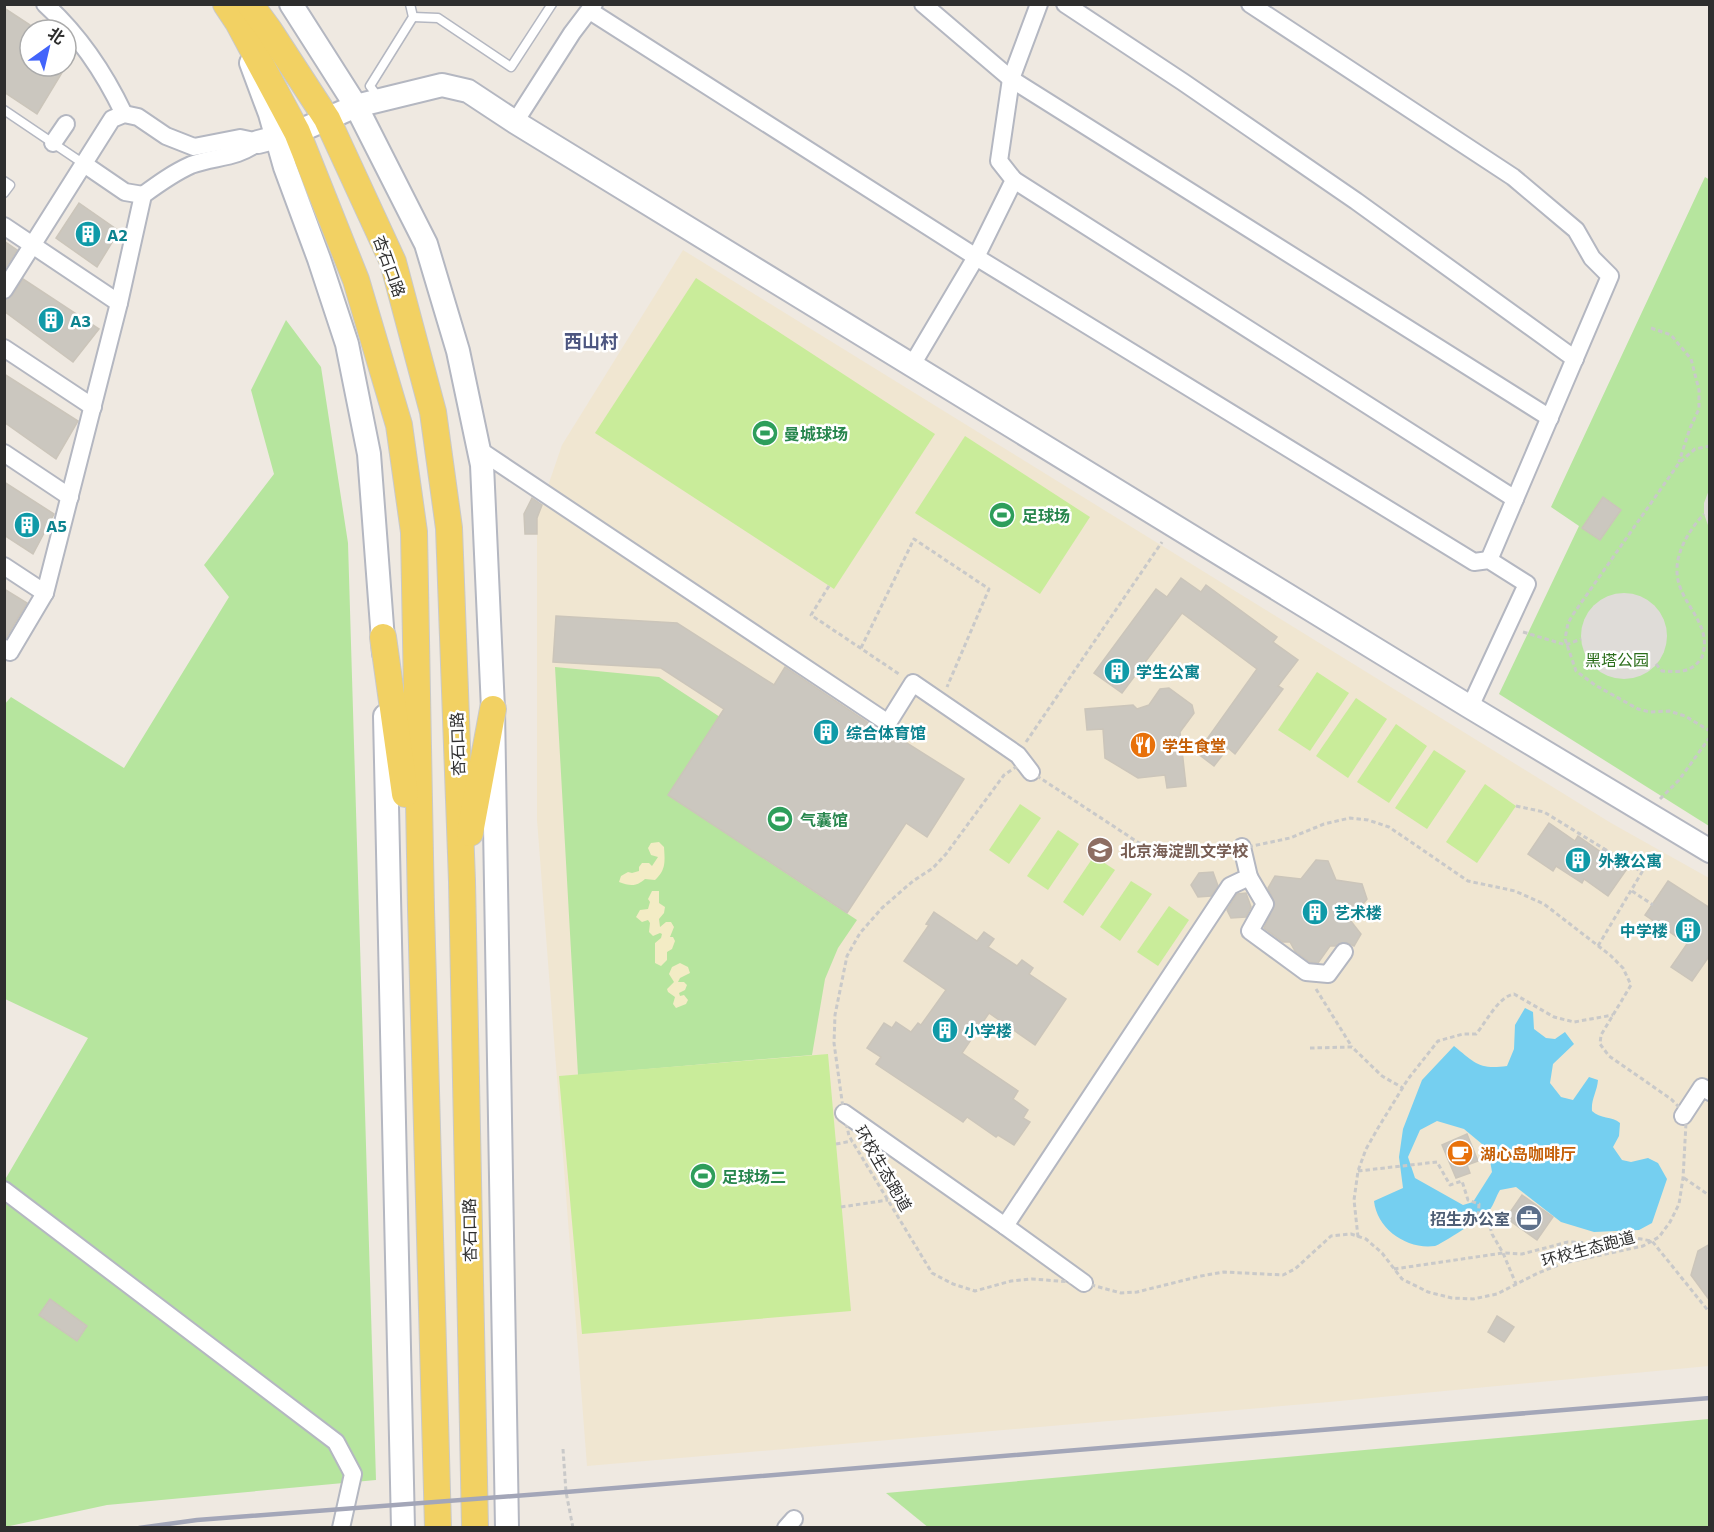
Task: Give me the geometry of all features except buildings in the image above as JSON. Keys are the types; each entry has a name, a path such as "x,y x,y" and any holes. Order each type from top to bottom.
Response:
{"main road":[{"name":"杏石口路","path":"234,9 269,30 327,119 393,262 433,412 449,528 462,881 475,1527"},
{"name":"杏石口路","path":"234,9 277,137 356,280 399,425 414,532 420,909 438,1527"},
{"path":"383,637 420,909"},
{"path":"462,881 493,710"}],"street":[{"path":"45,4 66,24 115,94 124,114"},
{"name":"杏石口路","path":"291,4 356,106 426,244 458,351 482,465 493,710 507,1527"},
{"path":"923,4 1011,80 1550,418"},
{"path":"1039,4 1011,80 999,161 1014,180 1515,499"},
{"path":"1065,4 1356,201 1575,359"},
{"path":"1250,4 1513,177 1576,230 1592,258 1610,276 1489,560"},
{"path":"515,122 572,33 592,8 976,257 1474,562 1489,560 1527,584 1470,707"},
{"path":"4,648 10,652 45,593 119,303 143,195 171,174 194,164 247,151 356,106 442,85 468,91 1470,707 1710,851"},
{"path":"4,290 112,119 124,114 138,117 166,136 194,147 240,138 277,137"},
{"path":"53,143 66,124"},
{"path":"277,137 285,167 347,344 369,454 383,637 403,1527"},
{"path":"84,164 125,192 143,195"},
{"path":"912,365 976,257 1014,180"},
{"path":"4,226 119,303"},
{"path":"4,348 93,407"},
{"path":"478,449 888,723 913,683 1018,755 1031,772"},
{"path":"4,453 70,497"},
{"path":"4,566 45,593"},
{"path":"1242,847 1249,877 1265,904 1250,931 1306,972 1328,974 1344,952"},
{"path":"1005,1226 1230,886 1249,877"},
{"path":"1683,1116 1702,1087 1710,1092"},
{"path":"843,1113 1084,1283"},
{"path":"4,1190 336,1442 353,1474 341,1527"}],"lane":[{"path":"380,100 370,86 413,17 410,4"},
{"path":"413,17 438,18 511,67 552,4"},
{"path":"4,110 84,164"},
{"path":"4,181 10,185 4,193"}],"path":[{"path":"1651,328 1671,335 1691,359 1699,390 1699,409 1690,428 1679,464"},
{"path":"1710,446 1695,449 1679,464 1574,613 1568,623 1565,639 1576,671 1594,685 1638,709 1677,713 1710,731"},
{"path":"1656,664 1662,671 1681,672 1692,669 1705,652 1707,629 1702,618 1680,588 1677,572 1684,543 1692,527 1704,514"},
{"path":"1018,755 1173,525"},
{"path":"861,648 914,539 989,590 940,702"},
{"path":"830,586 812,615 913,683"},
{"path":"1506,628 1566,645 1581,639"},
{"path":"1646,813 1679,780 1710,737"},
{"name":"环校生态跑道","path":"1031,772 1016,767 1004,775 946,854 933,868 913,881 882,908 860,933 851,948 840,986 834,1043 843,1113 852,1141 933,1273 953,1284 975,1292 1011,1281 1032,1278 1084,1283 1121,1293 1137,1292 1224,1272 1283,1275 1295,1269 1331,1236 1351,1234 1366,1239 1382,1253 1402,1279 1428,1292 1452,1298 1473,1299 1497,1294 1564,1263 1643,1246 1659,1236 1670,1222 1679,1204 1686,1124 1683,1116"},
{"path":"1031,772 1139,843 1166,848 1242,847 1290,838 1350,818 1368,820 1389,827 1468,881 1515,891 1544,904 1623,968 1631,985 1601,1035 1600,1044 1609,1056 1671,1100 1680,1108 1683,1116"},
{"path":"1516,806 1545,812 1642,873 1598,946"},
{"path":"1631,890 1653,905"},
{"path":"1306,972 1352,1047 1382,1076 1403,1088"},
{"path":"1358,1237 1354,1200 1358,1171 1366,1149 1403,1088 1438,1041 1463,1034 1476,1034 1510,994 1514,994 1554,1017 1574,1022 1613,1015"},
{"path":"1310,1048 1352,1047"},
{"path":"836,1144 852,1141"},
{"path":"1358,1171 1437,1162 1450,1185 1462,1181 1468,1200 1479,1204 1478,1218 1490,1223 1492,1234 1516,1284"},
{"path":"1683,1178 1710,1196"},
{"path":"841,1207 888,1200"},
{"path":"1394,1269 1503,1253 1522,1254 1568,1242 1598,1244 1629,1237 1652,1240 1710,1313"},
{"path":"563,1449 566,1492 573,1527"}],"shaded area":[{"name":"北京海淀凯文学校","path":"683,250 1611,823 1709,878 1709,1366 1329,1402 587,1466 537,820 537,518 562,445"},
{"path":"1709,490 1709,528 1704,514 1704,503"},
{"path":"1624,593 1648,600 1660,612 1667,636 1660,660 1648,672 1624,679 1600,672 1588,660 1581,636 1588,612 1600,600"}],"green space":[{"name":"黑塔公园","path":"1705,177 1710,180 1709,826 1499,694 1579,526 1551,507"},
{"name":"曼城球场","path":"696,278 935,434 834,589 595,433"},
{"path":"286,320 321,367 348,543 376,1480 107,1505 5,1527 5,1178 88,1038 5,999 4,705 11,697 124,768 229,597 204,565 274,474 251,390"},
{"name":"足球场","path":"965,436 1090,517 1040,594 915,513"},
{"path":"555,667 659,677 720,717 668,795 857,920 838,948 825,979 812,1055 578,1075"},
{"path":"1317,672 1349,693 1310,751 1278,730"},
{"path":"1356,698 1387,719 1348,778 1316,756"},
{"path":"1396,724 1427,746 1389,803 1357,782"},
{"path":"1434,750 1466,771 1427,829 1395,808"},
{"path":"1485,784 1516,806 1477,863 1446,842"},
{"path":"1020,804 1041,818 1009,864 989,850"},
{"path":"1058,830 1079,844 1048,890 1027,876"},
{"path":"1094,856 1115,870 1083,916 1063,902"},
{"path":"1131,881 1152,894 1120,941 1100,927"},
{"path":"1169,906 1189,920 1158,966 1137,952"},
{"name":"足球场二","path":"828,1054 851,1311 582,1334 559,1076"},
{"path":"1709,1419 1709,1527 929,1528 886,1493"}],"sand":[{"path":"659,842 664,847 664,861 663,869 655,880 645,879 633,885 619,882 621,876 628,872 639,871 642,863 649,863 652,866 658,857 651,855 648,848 651,843"},
{"path":"652,891 659,891 659,903 665,907 659,919 660,927 666,922 671,922 674,927 670,937 673,937 675,941 672,949 667,952 667,960 661,966 655,963 655,943 662,934 653,936 649,932 648,920 642,922 636,917 640,910 648,909 650,902 648,899"},
{"path":"680,963 688,967 690,973 680,978 678,982 684,982 687,985 685,990 679,993 688,1000 686,1004 676,1008 673,1004 675,997 667,989 674,982 669,974 672,967"}],"water":[{"path":"1525,1008 1533,1012 1534,1029 1546,1038 1555,1039 1565,1032 1574,1044 1553,1064 1550,1083 1561,1097 1573,1100 1589,1077 1598,1080 1592,1111 1620,1123 1619,1136 1613,1147 1622,1160 1631,1162 1648,1158 1658,1163 1667,1179 1652,1223 1639,1230 1594,1232 1561,1222 1516,1187 1500,1190 1486,1214 1435,1246 1414,1245 1404,1241 1387,1229 1376,1211 1374,1201 1403,1188 1399,1157 1403,1129 1422,1080 1454,1046 1483,1066 1507,1066 1514,1049 1515,1025","holes":["1437,1121 1464,1129 1488,1149 1492,1172 1473,1202 1463,1205 1415,1178 1408,1157 1420,1130"]}],"railway":[{"path":"139,1528 197,1520 1710,1398"}],"place":[{"name":"A2","path":"88,234"},
{"name":"A3","path":"51,320"},
{"name":"曼城球场","path":"765,433"},
{"name":"足球场","path":"1002,515"},
{"name":"A5","path":"27,525"},
{"name":"学生公寓","path":"1117,671"},
{"name":"综合体育馆","path":"826,732"},
{"name":"学生食堂","path":"1143,745"},
{"name":"气囊馆","path":"780,819"},
{"name":"北京海淀凯文学校","path":"1100,850"},
{"name":"外教公寓","path":"1578,860"},
{"name":"艺术楼","path":"1315,912"},
{"name":"中学楼","path":"1688,930"},
{"name":"小学楼","path":"945,1030"},
{"name":"湖心岛咖啡厅","path":"1460,1153"},
{"name":"足球场二","path":"703,1176"},
{"name":"招生办公室","path":"1529,1218"}],"district":[{"name":"西山村","path":"591,341"}]}
